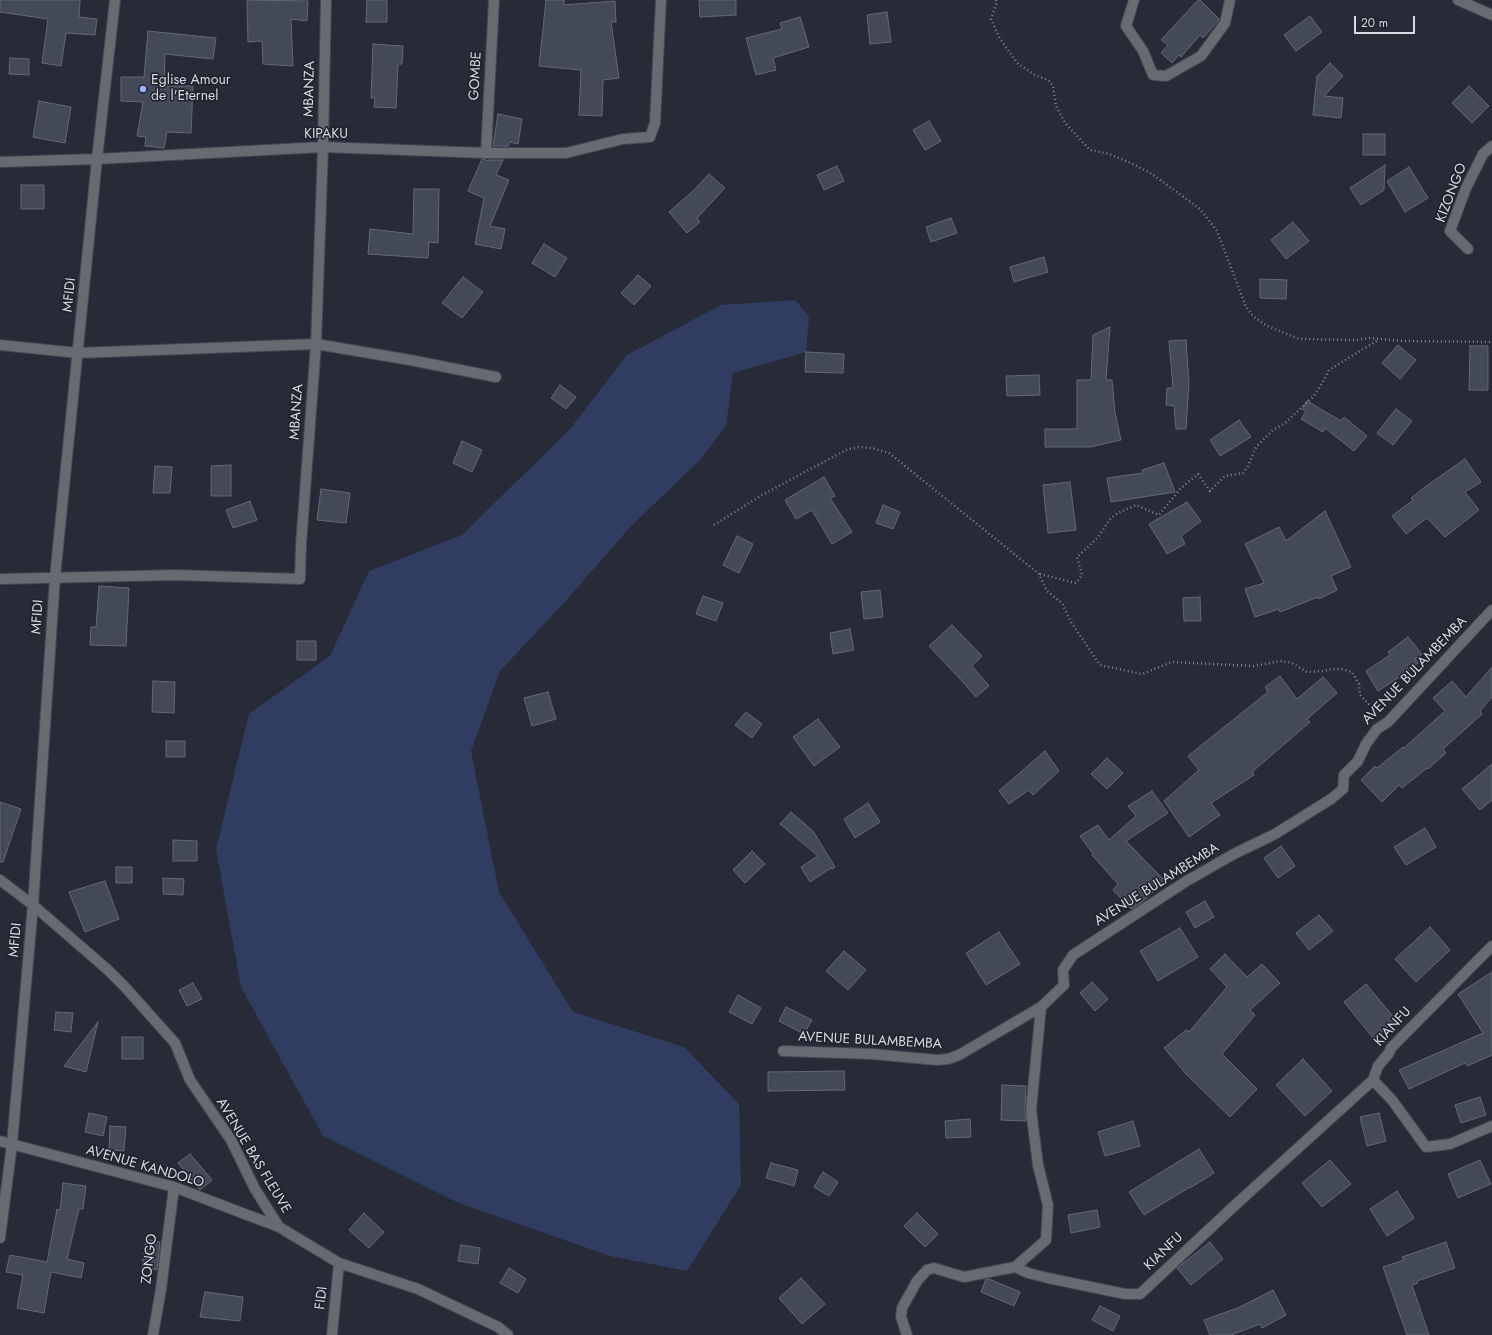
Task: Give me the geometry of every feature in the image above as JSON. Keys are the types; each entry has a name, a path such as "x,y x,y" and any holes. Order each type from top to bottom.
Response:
{"street":[{"name":"MFIDI","path":"0,1238 12,1144 33,905 55,577 97,159 115,0"},
{"name":"MBANZA","path":"55,577 176,575 300,579 301,545 316,344 323,147 326,0"},
{"name":"GOMBE","path":"486,153 494,0"},
{"name":"KIPAKU","path":"0,162 97,159 323,147 486,153 566,153 623,138 650,138 655,123 662,0"},
{"path":"1134,0 1126,26 1143,51 1153,75 1166,76 1201,56 1225,23 1230,0"},
{"path":"1458,0 1492,14"},
{"name":"KIZONGO","path":"1468,249 1450,231 1466,188 1483,154 1492,146"},
{"path":"0,345 78,353 316,344 410,360 496,377"},
{"path":"0,579 55,577"},
{"name":"AVENUE BULAMBEMBA","path":"783,1051 872,1054 937,1060 948,1059 959,1055 1041,1007 1064,985 1063,970 1073,955 1185,882 1275,834 1331,799 1343,789 1344,775 1358,761 1369,739 1377,729 1388,722 1492,610"},
{"name":"AVENUE BAS FLEUVE","path":"0,880 33,905 108,970 176,1043 190,1080 231,1140 255,1189 279,1227 339,1263 418,1289 508,1335"},
{"name":"KIANFU","path":"1015,1267 1028,1273 1048,1278 1125,1294 1140,1294 1227,1212 1373,1080 1378,1066 1389,1053 1391,1048 1492,946"},
{"path":"907,1335 901,1317 902,1308 917,1281 927,1270 934,1268 964,1277 1015,1267 1046,1240 1048,1204 1038,1165 1032,1110 1041,1007"},
{"path":"1373,1080 1392,1100 1426,1147 1450,1144 1492,1126"},
{"name":"AVENUE KANDOLO","path":"0,1141 174,1187 279,1227"},
{"name":"ZONGO","path":"153,1335 161,1289 174,1187"},
{"name":"FIDI","path":"332,1335 339,1263"}],"path":[{"path":"996,0 997,2 991,19 999,37 1017,64 1035,75 1048,80 1053,86 1056,106 1065,123 1090,150 1121,158 1152,174 1200,210 1217,231 1246,307 1254,317 1267,326 1299,338 1356,340 1369,338 1402,341 1492,342"},
{"path":"714,525 762,495 846,450 858,447 872,448 889,453 1039,574 1076,583 1082,575 1077,557 1087,548 1111,518 1118,512 1136,505 1159,515 1181,488 1198,474 1210,491 1225,476 1243,473 1248,466 1256,447 1273,430 1284,424 1314,396 1329,370 1379,339"},
{"path":"1039,574 1047,591 1062,603 1071,622 1100,665 1142,674 1172,662 1254,666 1280,661 1292,663 1307,672 1341,669 1352,672 1359,684 1360,695 1388,722"}],"shaded area":[{"path":"795,300 809,317 806,352 733,373 726,426 700,460 630,527 563,604 500,671 471,751 499,892 573,1012 684,1047 739,1104 741,1185 687,1271 610,1256 459,1203 323,1136 241,987 216,849 249,714 330,656 369,571 462,535 570,429 627,355 721,305"}],"building":[{"path":"0,0 80,0 79,17 97,19 95,35 66,33 61,66 42,63 48,19 0,12"},
{"path":"247,0 308,1 307,21 291,19 293,66 263,64 262,41 248,42"},
{"path":"367,0 387,0 387,22 366,22"},
{"path":"546,0 564,0 564,5 615,1 616,22 611,22 619,78 603,80 602,116 579,115 581,70 539,66"},
{"path":"699,0 736,0 736,15 700,17"},
{"path":"1198,0 1200,0 1219,20 1203,38 1200,35 1181,57 1179,55 1172,63 1161,53 1168,45 1161,40"},
{"path":"887,12 891,42 870,44 867,15"},
{"path":"1310,16 1322,32 1296,51 1284,35"},
{"path":"800,17 809,47 773,58 776,70 756,75 746,38 782,29 780,23"},
{"path":"148,31 216,38 213,59 165,54 164,86 193,86 191,133 167,132 164,148 145,146 146,137 137,136 143,102 121,101 121,77 144,77"},
{"path":"373,44 403,46 402,64 398,64 396,108 374,107 375,98 371,98"},
{"path":"10,58 29,59 29,75 9,74"},
{"path":"1330,63 1343,76 1324,96 1343,98 1341,118 1313,115 1317,76"},
{"path":"1469,86 1489,106 1472,123 1452,103"},
{"path":"39,101 71,107 65,143 33,137"},
{"path":"498,114 522,119 518,144 510,142 508,146 493,146"},
{"path":"929,121 941,141 925,150 913,130"},
{"path":"1363,134 1385,134 1385,155 1363,155"},
{"path":"482,159 489,161 503,160 496,175 509,180 490,226 505,229 501,249 475,244 484,198 468,191"},
{"path":"1385,165 1384,190 1361,205 1350,188"},
{"path":"837,166 844,181 824,190 817,175"},
{"path":"1409,167 1428,198 1405,212 1387,181"},
{"path":"709,174 725,188 697,218 700,222 687,233 669,212 693,191"},
{"path":"21,185 44,185 44,209 21,209"},
{"path":"414,189 439,189 438,243 429,242 428,258 368,254 370,229 413,234"},
{"path":"951,218 957,233 931,242 926,227"},
{"path":"1293,222 1309,241 1286,259 1271,240"},
{"path":"544,244 567,258 555,277 532,263"},
{"path":"1044,257 1048,272 1014,282 1010,267"},
{"path":"638,275 651,286 634,305 621,293"},
{"path":"463,277 483,292 462,318 442,303"},
{"path":"1260,279 1287,280 1286,299 1260,298"},
{"path":"1110,327 1106,380 1112,380 1115,413 1121,440 1090,447 1045,447 1045,429 1077,429 1077,380 1091,380 1093,335"},
{"path":"1186,340 1189,383 1186,429 1176,429 1174,406 1166,405 1167,388 1173,388 1169,341"},
{"path":"1398,345 1416,360 1400,379 1382,363"},
{"path":"1470,346 1488,346 1488,390 1469,390"},
{"path":"806,352 844,354 843,373 805,372"},
{"path":"1039,375 1040,395 1007,396 1006,376"},
{"path":"560,385 576,397 566,409 551,398"},
{"path":"1307,401 1341,421 1344,417 1367,436 1354,451 1325,428 1323,432 1301,419 1306,412 1302,409"},
{"path":"1396,409 1412,421 1393,445 1377,433"},
{"path":"1239,420 1251,437 1220,456 1210,440"},
{"path":"462,441 482,450 472,472 453,463"},
{"path":"1465,459 1481,482 1465,492 1479,510 1445,537 1427,518 1406,534 1392,516 1413,500 1411,498 1425,487"},
{"path":"1164,463 1175,492 1111,502 1107,478 1143,473 1142,470"},
{"path":"231,465 231,496 211,496 211,466"},
{"path":"155,466 172,467 170,493 153,493"},
{"path":"824,477 835,496 830,498 852,532 832,544 812,510 796,519 785,500"},
{"path":"1070,482 1076,530 1048,533 1043,485"},
{"path":"321,489 350,493 346,523 317,520"},
{"path":"250,501 257,520 233,528 226,510"},
{"path":"1187,502 1201,521 1181,536 1185,544 1167,554 1149,524"},
{"path":"883,505 900,512 893,529 876,523"},
{"path":"1325,511 1351,567 1331,576 1337,590 1319,599 1318,597 1280,612 1279,609 1255,617 1245,589 1264,583 1245,544 1279,527 1286,541"},
{"path":"737,536 753,544 739,573 723,565"},
{"path":"99,586 129,588 126,646 90,645 91,627 96,627"},
{"path":"880,590 883,617 864,619 861,592"},
{"path":"703,596 723,603 716,621 696,614"},
{"path":"1200,597 1201,621 1184,621 1183,598"},
{"path":"952,625 982,656 972,666 989,686 976,697 929,646"},
{"path":"850,629 854,650 833,654 830,633"},
{"path":"1408,637 1422,654 1415,659 1418,663 1378,691 1366,671 1390,655 1388,652"},
{"path":"297,641 316,641 316,660 297,660"},
{"path":"1492,667 1492,697 1480,711 1482,714 1443,749 1446,753 1428,769 1427,768 1402,788 1399,785 1382,802 1361,780 1375,766 1377,768 1403,747 1404,748 1445,711 1433,698 1452,681 1466,697"},
{"path":"1280,676 1297,699 1323,677 1337,693 1307,719 1310,722 1252,772 1254,775 1211,803 1220,815 1189,837 1164,801 1199,770 1188,756 1268,692 1265,687"},
{"path":"153,681 175,682 174,713 152,712"},
{"path":"548,692 556,719 532,726 524,698"},
{"path":"746,712 762,724 752,738 735,725"},
{"path":"818,719 840,747 814,766 793,737"},
{"path":"166,741 185,741 185,757 166,757"},
{"path":"1045,751 1059,771 1033,795 1029,790 1009,804 999,791"},
{"path":"1107,758 1123,773 1107,789 1091,774"},
{"path":"1492,764 1492,800 1480,810 1462,789"},
{"path":"1152,791 1168,813 1126,841 1165,881 1141,903 1131,909 1113,890 1118,884 1092,855 1093,854 1080,836 1098,825 1109,840 1136,816 1128,806"},
{"path":"0,802 21,809 3,862 0,862"},
{"path":"868,803 880,822 855,838 844,819"},
{"path":"791,812 813,831 835,867 833,869 831,868 810,882 801,867 818,856 780,824"},
{"path":"1425,828 1436,847 1406,865 1394,847"},
{"path":"173,840 197,841 197,861 173,861"},
{"path":"1281,846 1295,866 1278,878 1264,858"},
{"path":"752,851 765,864 745,883 733,870"},
{"path":"116,867 132,867 132,883 116,883"},
{"path":"163,878 184,879 183,895 163,894"},
{"path":"105,881 119,919 85,932 69,892"},
{"path":"1205,901 1214,917 1195,928 1186,912"},
{"path":"1319,915 1333,931 1309,950 1296,933"},
{"path":"1430,927 1450,950 1416,982 1395,959"},
{"path":"1180,928 1198,957 1158,981 1140,951"},
{"path":"999,932 1020,964 986,985 966,953"},
{"path":"844,951 866,970 848,990 826,971"},
{"path":"1225,954 1247,977 1262,964 1280,983 1250,1010 1255,1015 1222,1054 1257,1089 1230,1117 1186,1074 1164,1048 1186,1030 1189,1032 1227,987 1210,969"},
{"path":"1492,972 1492,1055 1467,1066 1465,1063 1409,1089 1399,1070 1483,1033 1458,994"},
{"path":"1092,982 1108,999 1095,1011 1080,993"},
{"path":"193,983 202,999 187,1006 179,990"},
{"path":"1366,984 1396,1020 1374,1039 1344,1002"},
{"path":"738,995 761,1008 752,1024 729,1012"},
{"path":"786,1007 812,1020 804,1034 779,1021"},
{"path":"56,1012 73,1013 71,1032 54,1030"},
{"path":"98,1022 86,1072 64,1066"},
{"path":"122,1037 143,1037 143,1059 122,1059"},
{"path":"1303,1059 1332,1091 1305,1116 1276,1085"},
{"path":"844,1071 845,1090 768,1091 768,1072"},
{"path":"1002,1085 1026,1086 1026,1121 1001,1120"},
{"path":"1480,1097 1486,1115 1461,1123 1455,1105"},
{"path":"89,1113 107,1117 103,1136 85,1132"},
{"path":"1379,1113 1386,1141 1367,1146 1360,1117"},
{"path":"970,1119 971,1137 946,1138 945,1121"},
{"path":"1133,1121 1140,1146 1105,1156 1098,1132"},
{"path":"110,1126 126,1127 124,1151 109,1150"},
{"path":"1199,1149 1214,1173 1144,1215 1129,1192"},
{"path":"190,1154 212,1180 200,1190 178,1163"},
{"path":"1330,1160 1351,1184 1322,1207 1302,1183"},
{"path":"1480,1160 1491,1184 1458,1198 1448,1174"},
{"path":"771,1163 798,1170 794,1186 766,1178"},
{"path":"823,1172 838,1182 829,1196 814,1187"},
{"path":"63,1183 86,1186 83,1209 79,1209 67,1259 84,1263 81,1278 51,1272 44,1313 17,1308 23,1275 6,1272 10,1255 47,1262 57,1209 60,1210"},
{"path":"1397,1191 1414,1218 1387,1236 1370,1209"},
{"path":"1097,1210 1100,1227 1071,1233 1068,1215"},
{"path":"364,1213 384,1232 369,1248 349,1230"},
{"path":"917,1213 938,1234 925,1247 904,1226"},
{"path":"146,1239 160,1242 157,1270 142,1267"},
{"path":"1210,1242 1223,1259 1191,1285 1177,1268"},
{"path":"1446,1242 1455,1268 1417,1281 1418,1283 1412,1285 1429,1335 1407,1335 1383,1267 1404,1260 1402,1257"},
{"path":"461,1245 480,1248 478,1264 458,1261"},
{"path":"509,1268 526,1279 518,1293 500,1283"},
{"path":"801,1278 825,1304 802,1324 779,1298"},
{"path":"986,1279 1020,1292 1014,1306 981,1292"},
{"path":"1273,1290 1286,1315 1262,1328 1260,1324 1231,1335 1210,1335 1204,1320 1240,1307"},
{"path":"205,1292 243,1297 240,1321 200,1317"},
{"path":"1100,1306 1120,1316 1113,1331 1092,1320"}],"place":[{"name":"Eglise Amour de l'Eternel","path":"143,89"}]}
